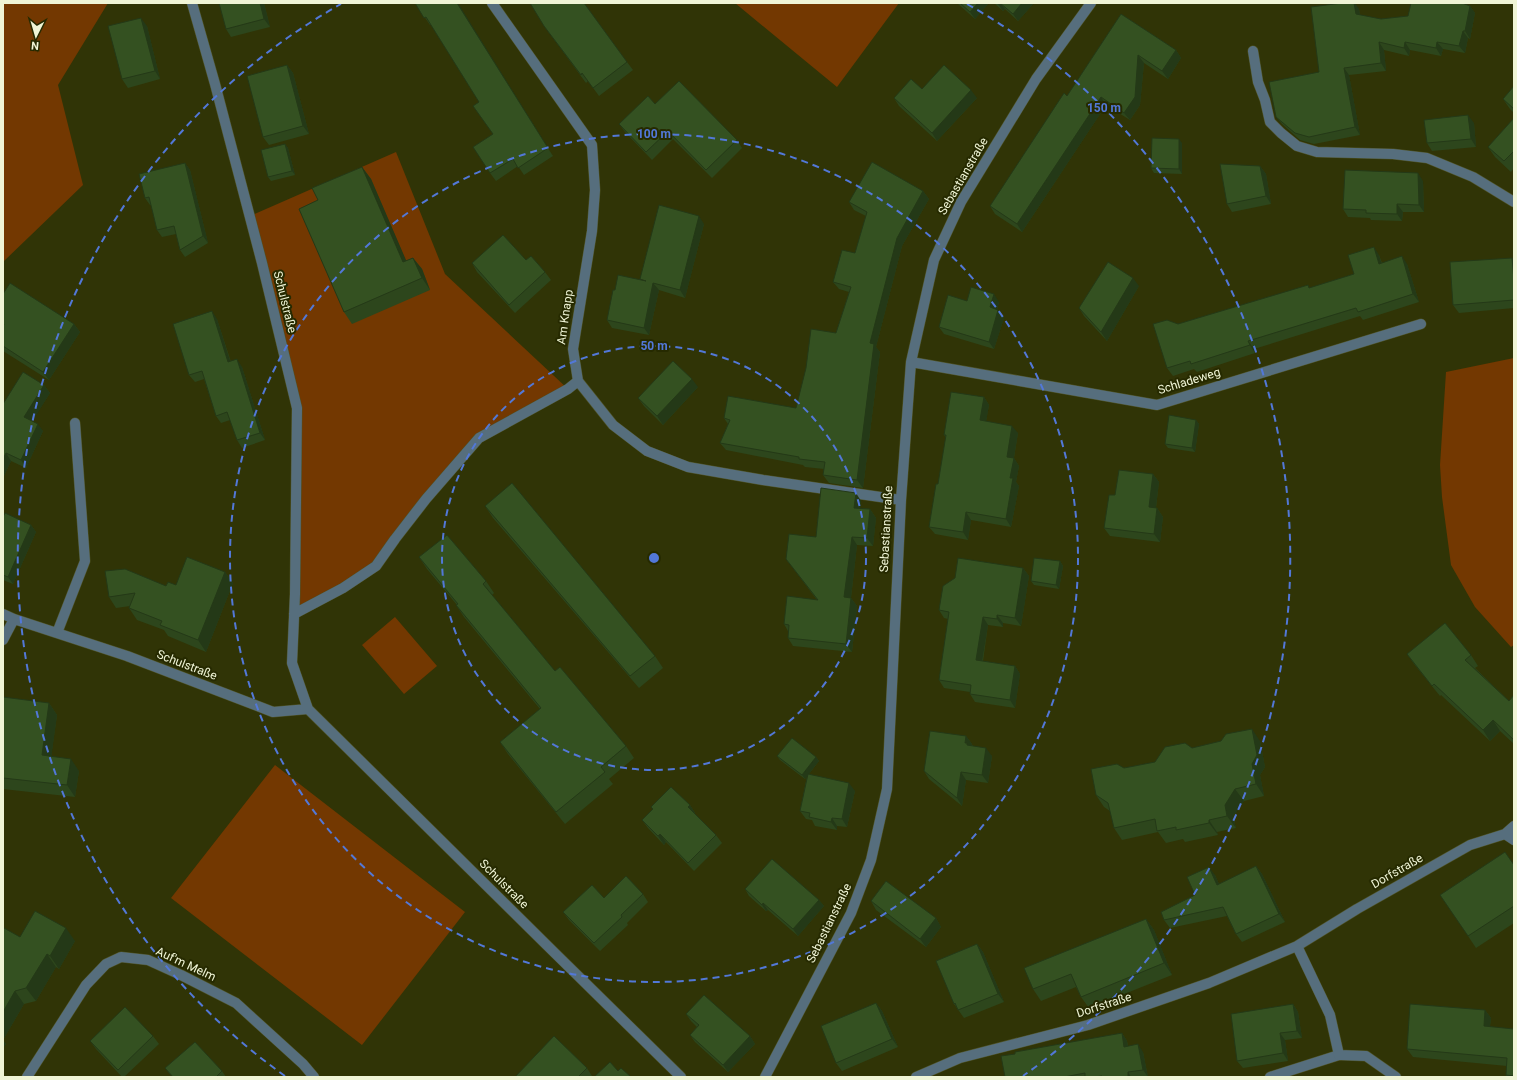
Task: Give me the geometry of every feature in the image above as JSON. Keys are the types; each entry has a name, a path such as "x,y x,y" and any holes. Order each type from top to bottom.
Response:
{"street":[{"name":"Schulstraße","path":"192,3 260,256 297,408 292,663 308,709 681,1077"},
{"name":"Am Knapp","path":"492,3 592,145 595,190 592,231 573,349 578,381 613,425 647,451 688,467 762,480 900,500"},
{"name":"Sebastianstraße","path":"765,1077 851,912 871,860 887,789 900,500 912,362 934,260 961,202 1036,79 1091,3"},
{"path":"1253,51 1258,82 1265,100 1270,122 1281,134 1297,146 1317,152 1386,153 1427,158 1473,177 1514,202"},
{"name":"Schladeweg","path":"912,362 1157,405 1421,324"},
{"path":"294,614 343,588 376,566 426,498 479,438 568,389 578,381"},
{"path":"57,633 85,560 75,423"},
{"name":"Schulstraße","path":"3,614 14,619 127,656 273,712 308,709"},
{"path":"3,640 14,619"},
{"path":"1514,826 1505,834 1514,840"},
{"name":"Dorfstraße","path":"916,1077 960,1058 1088,1025 1209,983 1297,946 1357,909 1470,844 1505,834"},
{"path":"1297,946 1330,1015 1339,1055"},
{"name":"Auf'm Melm","path":"27,1077 86,985 106,964 121,957 148,960 236,1003 303,1064 314,1077"},
{"path":"1270,1077 1339,1055 1366,1056 1396,1077"}],"shaded area":[{"path":"3,3 108,3 58,85 83,185 3,262"},
{"path":"735,3 899,3 837,87"},
{"path":"396,152 445,274 568,389 479,438 376,566 294,614 297,408 250,216"},
{"path":"1514,358 1514,645 1511,647 1475,607 1451,565 1442,497 1440,465 1446,372"},
{"path":"395,617 437,666 404,694 362,645"},
{"path":"275,765 465,912 362,1045 171,898"}],"building":[{"path":"219,3 260,3 264,19 226,29"},
{"path":"415,3 457,3 548,148 518,168 513,159 490,173 473,147 493,134 473,106 479,102 426,17 424,18"},
{"path":"530,3 584,3 627,62 593,88 582,73 581,75 544,26"},
{"path":"960,3 978,3 970,12"},
{"path":"1000,3 1022,3 1013,14"},
{"path":"1354,3 1356,14 1381,19 1408,16 1411,3 1462,3 1470,6 1465,31 1463,31 1459,46 1437,42 1436,48 1405,42 1404,48 1379,42 1381,63 1344,68 1355,127 1309,137 1295,133 1276,117 1269,82 1319,72 1311,7"},
{"path":"1121,14 1176,50 1162,71 1138,55 1135,97 1124,113 1101,97 1017,224 990,206 1064,93 1067,96"},
{"path":"141,18 155,71 122,79 108,26"},
{"path":"287,65 303,126 263,137 247,76"},
{"path":"944,65 971,90 932,133 894,98 911,79 922,89"},
{"path":"679,81 737,140 706,170 668,131 646,152 619,124 648,96 655,104"},
{"path":"1514,86 1514,109 1503,99"},
{"path":"1468,115 1471,139 1427,143 1424,120"},
{"path":"1514,118 1514,151 1504,161 1488,147"},
{"path":"1152,138 1179,139 1179,169 1151,168"},
{"path":"285,144 292,171 268,177 261,150"},
{"path":"872,162 923,191 897,238 870,343 874,344 857,480 823,475 825,462 799,459 799,457 720,443 730,420 724,418 728,396 796,408 806,368 811,329 836,333 851,287 833,282 842,250 855,253 867,212 849,202"},
{"path":"185,163 203,236 180,250 174,226 157,230 149,197 145,198 139,174"},
{"path":"1220,164 1260,166 1266,196 1227,204"},
{"path":"362,167 403,262 413,258 422,278 344,312 299,209 318,200 312,188"},
{"path":"1345,170 1418,173 1419,205 1397,204 1397,214 1366,213 1366,210 1343,209"},
{"path":"659,205 699,216 680,290 653,283 644,328 607,320 613,290 615,290 618,275 646,281 640,279"},
{"path":"503,235 526,260 531,256 545,272 509,305 472,263"},
{"path":"1374,247 1379,264 1402,256 1413,294 1358,312 1356,308 1248,341 1250,345 1191,364 1190,361 1167,368 1153,324 1167,320 1178,324 1308,285 1309,288 1354,274 1348,255"},
{"path":"1512,258 1514,300 1453,305 1450,262"},
{"path":"1108,262 1133,278 1101,332 1079,308"},
{"path":"10,283 74,324 43,372 3,346 3,294"},
{"path":"971,287 994,294 990,307 998,310 989,342 939,327 948,295 967,301"},
{"path":"212,311 228,362 237,359 260,433 237,440 227,412 216,416 202,371 189,375 173,324"},
{"path":"673,361 692,379 657,416 638,398"},
{"path":"23,372 44,385 24,417 38,424 21,460 6,453 3,459 3,404"},
{"path":"951,392 984,397 980,420 1012,426 1007,457 1014,458 1010,478 1013,478 1006,519 966,512 963,532 929,527 946,435 944,435"},
{"path":"1169,415 1196,420 1192,448 1165,444"},
{"path":"1119,470 1153,474 1149,507 1157,508 1154,534 1104,528 1109,495 1115,495"},
{"path":"512,483 655,656 630,676 485,506"},
{"path":"821,488 856,493 854,508 870,509 867,538 852,537 844,597 851,598 846,644 788,638 789,625 784,624 787,596 818,600 786,559 789,534 816,537"},
{"path":"5,513 31,525 8,577 3,575 3,517"},
{"path":"447,535 486,581 483,584 555,671 560,667 626,746 601,767 605,772 556,812 500,742 541,708 456,605 458,604 419,557"},
{"path":"187,557 225,572 198,640 160,625 162,621 129,608 135,593 109,597 105,571 125,569 166,586 168,582 176,585"},
{"path":"958,558 1023,568 1015,618 997,615 997,619 983,617 976,660 1015,666 1010,700 970,694 971,685 939,680 949,612 939,610 943,586 955,578"},
{"path":"1034,558 1060,561 1056,585 1031,581"},
{"path":"1445,623 1471,655 1465,660 1509,701 1514,695 1514,740 1493,720 1483,730 1434,684 1432,686 1407,654"},
{"path":"3,697 49,703 42,755 71,759 67,785 3,778"},
{"path":"1252,729 1257,755 1252,764 1256,784 1235,789 1225,805 1227,816 1209,820 1209,823 1176,830 1176,827 1157,831 1155,819 1114,828 1108,803 1096,795 1091,769 1117,764 1124,768 1155,762 1165,747 1185,743 1192,748 1221,741 1226,734"},
{"path":"930,731 966,736 965,743 967,743 967,745 986,748 982,775 961,772 957,798 924,771"},
{"path":"792,738 816,757 802,775 777,756"},
{"path":"808,774 849,783 842,819 832,818 831,822 809,817 810,813 800,811"},
{"path":"671,787 690,805 688,807 716,835 688,863 660,834 658,836 642,820 653,809 651,807"},
{"path":"1505,852 1514,865 1514,906 1468,936 1440,895"},
{"path":"772,859 819,900 793,929 763,903 762,905 745,889"},
{"path":"1256,866 1279,914 1236,934 1223,907 1164,920 1161,912 1195,895 1187,877 1209,867 1217,885"},
{"path":"626,876 643,894 621,915 622,917 594,943 563,912 592,885 604,898"},
{"path":"886,881 936,918 920,939 871,901"},
{"path":"35,911 66,928 50,956 47,954 26,988 15,991 3,1012 3,930 4,928 20,937"},
{"path":"1146,919 1164,963 1081,997 1071,974 1033,989 1024,968"},
{"path":"977,944 998,994 958,1010 936,961"},
{"path":"704,995 750,1036 723,1065 690,1035 699,1025 686,1014"},
{"path":"876,1003 892,1039 836,1063 821,1026"},
{"path":"1293,1004 1297,1031 1280,1033 1283,1053 1237,1061 1231,1014"},
{"path":"1410,1004 1485,1010 1484,1026 1514,1029 1514,1076 1506,1075 1507,1058 1407,1049"},
{"path":"125,1007 153,1036 118,1070 90,1041"},
{"path":"1122,1033 1124,1047 1138,1044 1143,1070 1128,1072 1128,1077 1085,1077 1085,1073 1064,1077 1005,1077 1001,1056 1015,1054 1015,1052"},
{"path":"554,1036 587,1068 578,1077 515,1077"},
{"path":"195,1042 222,1071 217,1076 218,1077 173,1077 165,1068"},
{"path":"610,1062 618,1071 621,1068 631,1077 594,1077"}]}
